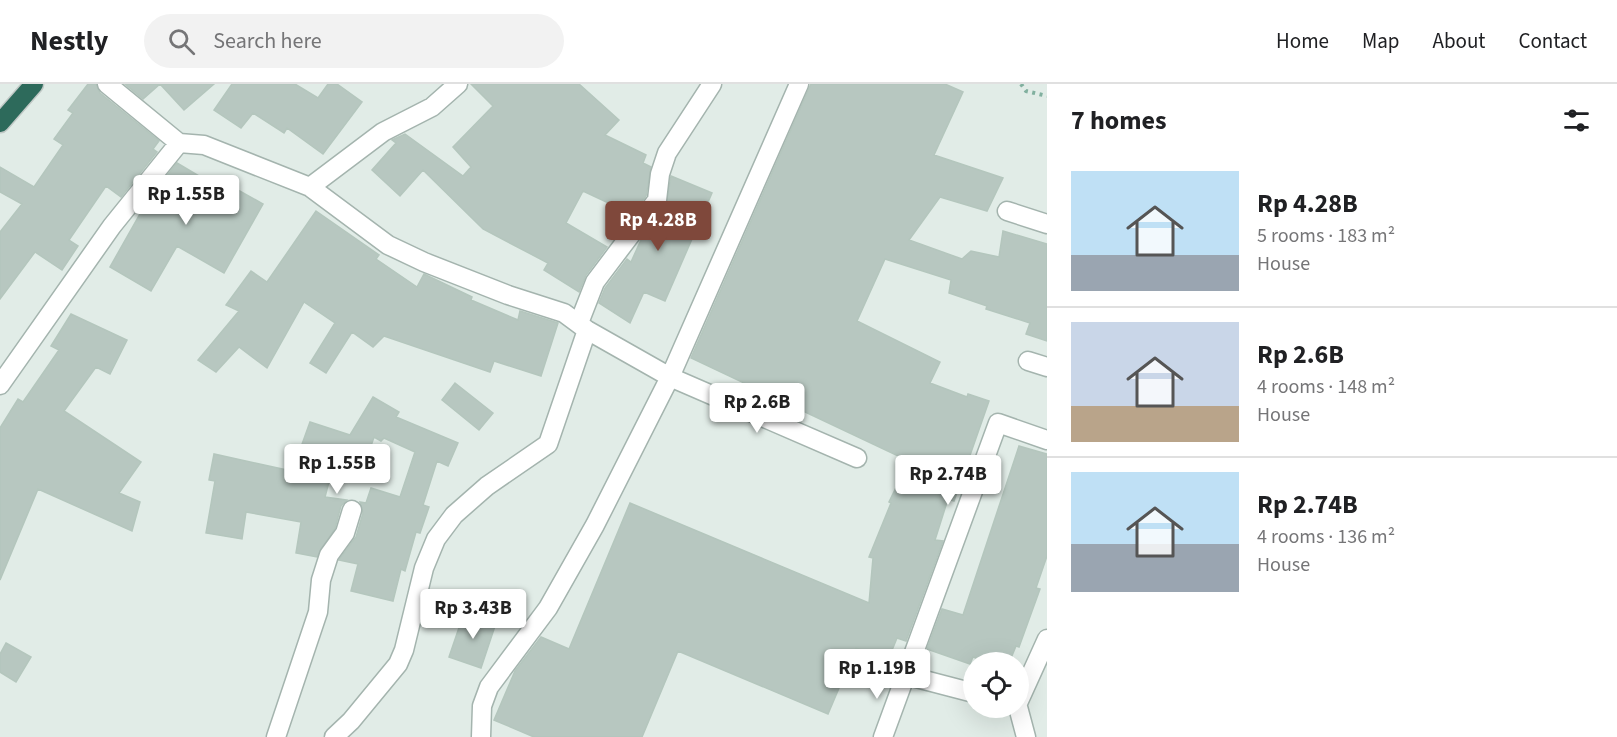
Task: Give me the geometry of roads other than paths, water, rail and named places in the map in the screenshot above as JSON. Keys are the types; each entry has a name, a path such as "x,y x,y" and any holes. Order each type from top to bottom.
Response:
{"highway":[{"path":"0,123 33,84"}],"street":[{"path":"107,84 179,143 204,145 310,187 388,244 424,262 508,296 564,314 670,377 857,458"},
{"path":"310,187 384,132 432,107 458,84"},
{"path":"334,737 351,721 398,664 404,650 424,568 436,539 454,515 487,486 548,444 595,282 657,200 660,174 667,153 712,84"},
{"path":"481,737 482,706 489,687 548,608 595,525 670,377 799,84"},
{"path":"0,385 112,226 179,143"},
{"path":"1007,211 1047,224"},
{"path":"1028,361 1047,367"},
{"path":"883,737 998,423 1047,440"},
{"path":"276,737 318,612 321,580 329,555 345,533 352,510"},
{"path":"1029,682 1046,646"},
{"path":"905,675 963,690"},
{"path":"1021,718 1026,737"}]}
